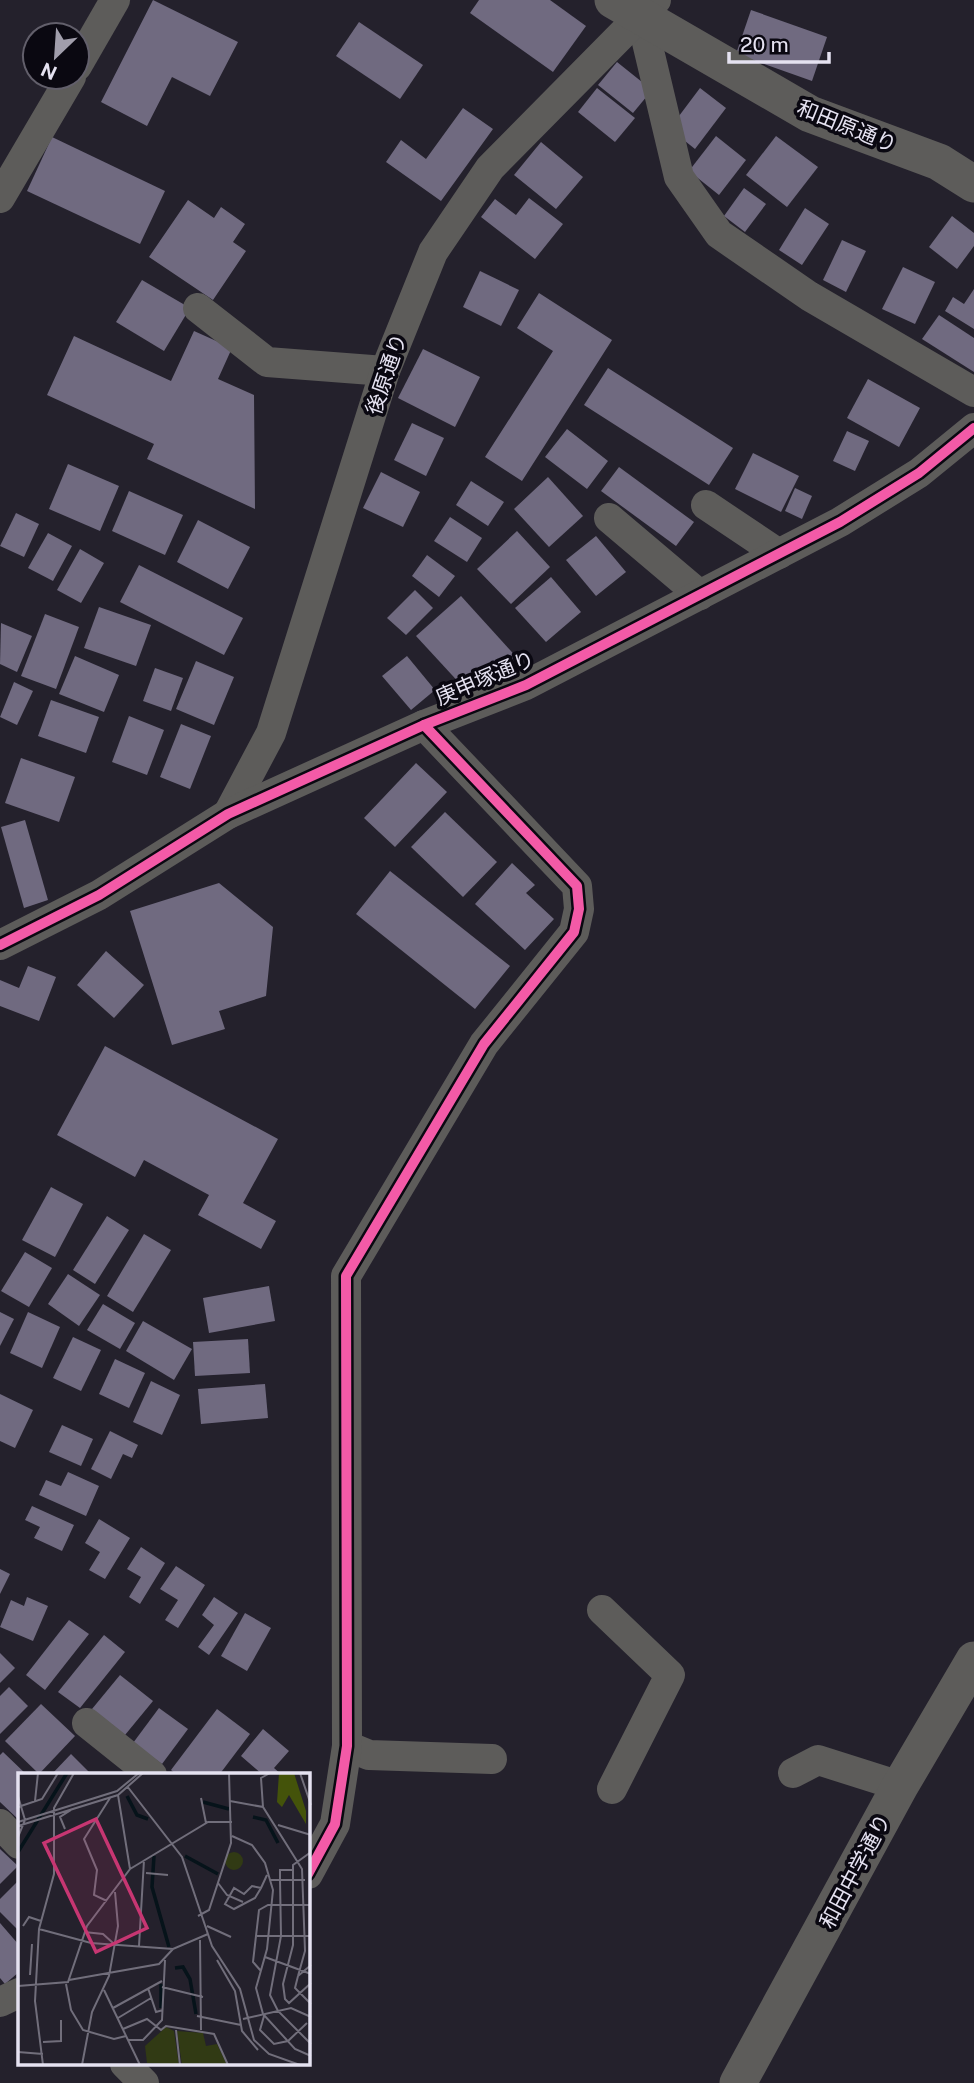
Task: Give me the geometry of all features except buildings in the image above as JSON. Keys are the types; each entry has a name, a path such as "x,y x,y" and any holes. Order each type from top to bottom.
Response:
{"street":[{"path":"91,42 115,0"},
{"path":"637,6 680,177 719,234 809,296 974,392"},
{"name":"和田原通り","path":"637,6 810,114 939,162 974,184"},
{"name":"後原通り","path":"228,814 271,733 385,371 433,251 455,215 490,168 637,6"},
{"path":"0,198 63,91"},
{"path":"198,308 267,362 385,371"},
{"name":"庚申塚通り","path":"0,945 99,895 228,814 424,725 526,685 840,522 919,473 974,428"},
{"path":"706,505 779,554"},
{"path":"609,518 700,595"},
{"path":"310,1870 335,1824 347,1746 346,1276 484,1044 574,932 579,909 577,886 424,725"},
{"path":"602,1610 670,1675 612,1789"},
{"name":"和田中学通り","path":"738,2083 900,1786 974,1660"},
{"path":"87,1723 150,1773"},
{"path":"347,1746 369,1755 492,1759"},
{"path":"793,1773 818,1760 900,1786"},
{"path":"0,1824 18,1843"},
{"path":"0,2002 18,1993"},
{"path":"127,2066 144,2083"}],"cycle path":[{"path":"0,945 99,895 228,814 424,725 526,685 840,522 919,473 974,428"},
{"path":"310,1870 335,1824 347,1746 346,1276 484,1044 574,932 579,909 577,886 424,725"}]}
